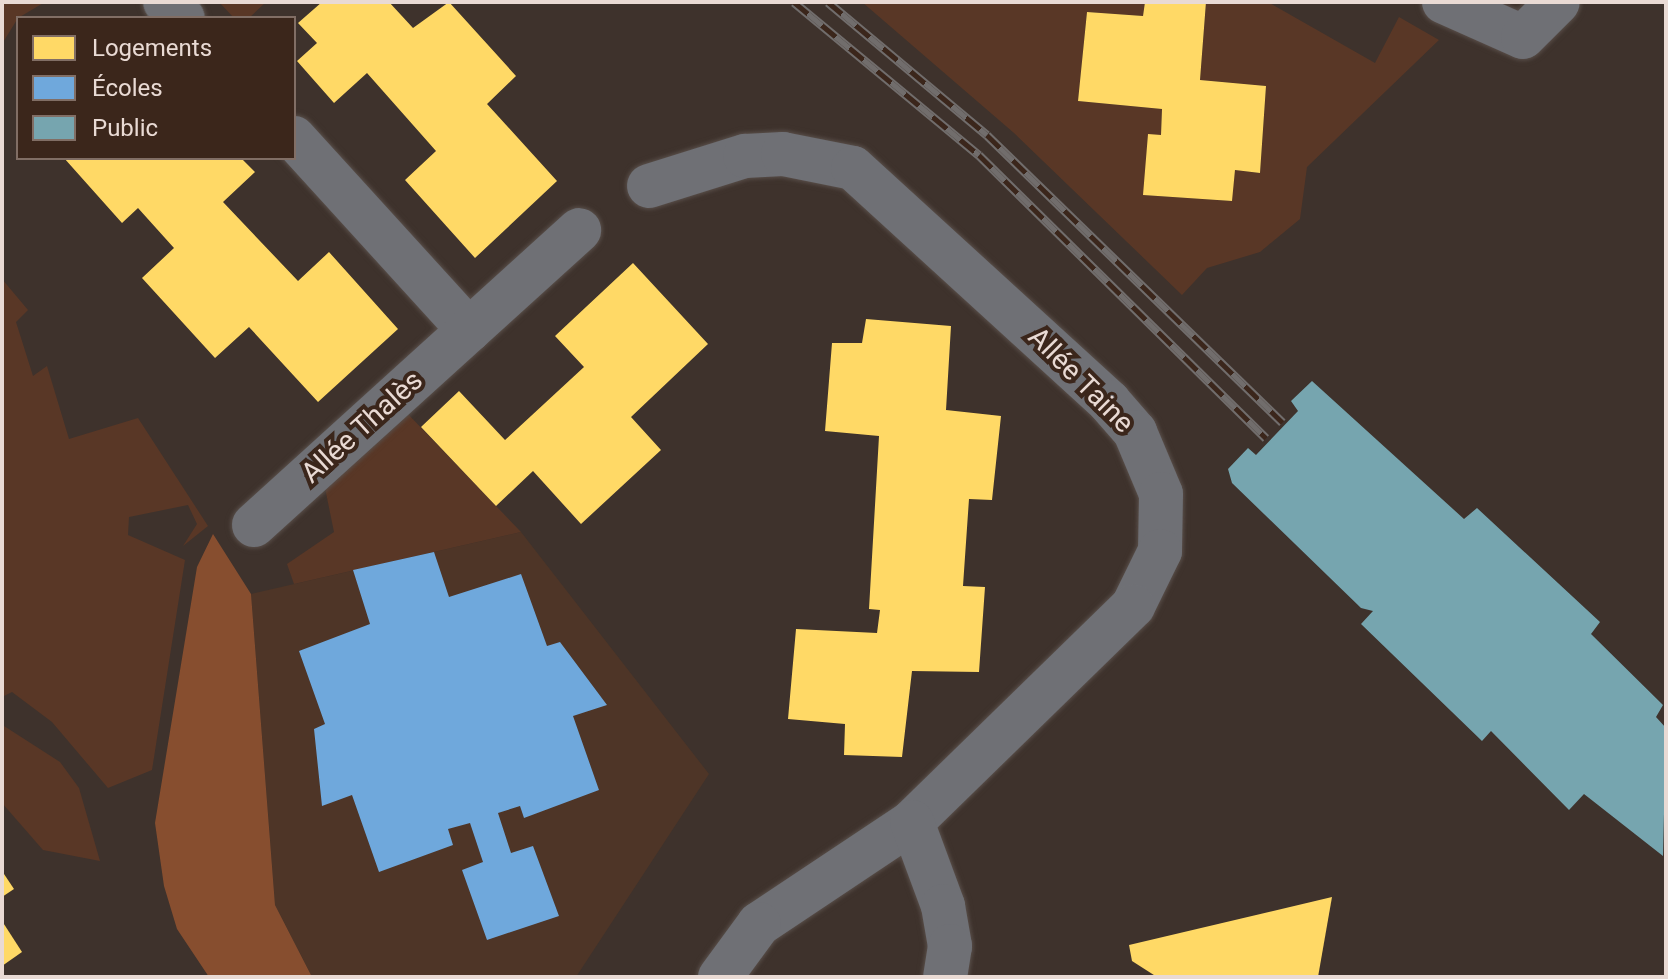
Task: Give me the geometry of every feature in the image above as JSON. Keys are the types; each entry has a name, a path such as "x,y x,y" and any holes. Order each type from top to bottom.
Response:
{"street":[{"path":"165,2 181,16"},
{"path":"1444,2 1523,37 1558,2"},
{"path":"296,140 469,330"},
{"name":"Allée Taine","path":"649,186 745,156 783,154 853,168 1109,402 1151,462 1161,494 1160,551 1133,606 912,822 759,924 720,977"},
{"name":"Allée Thalès","path":"254,525 579,230"},
{"path":"912,822 943,906 950,946 945,977"}],"shaded area":[{"path":"45,2 16,16 2,44 2,3"},
{"path":"219,2 266,2 251,16 232,16"},
{"path":"862,2 1145,2 1143,16 1087,12 1078,101 1162,109 1161,135 1148,135 1144,195 1231,201 1235,170 1260,173 1266,86 1200,80 1206,2 1268,2 1375,63 1399,17 1439,40 1307,167 1300,219 1260,252 1207,268 1182,295 1014,133"},
{"path":"2,279 28,310 16,322 33,376 47,366 69,439 138,418 208,526 183,546 197,524 188,505 129,517 128,535 185,560 152,770 108,788 52,722 12,692 2,697"},
{"path":"406,412 521,532 294,584 287,564 334,532 325,488"},
{"path":"521,532 709,774 576,977 312,977 275,905 251,594"},
{"path":"213,534 251,594 275,905 312,977 209,977 177,929 164,886 155,823 197,567"},
{"path":"4,726 60,762 79,788 100,861 43,850 2,803"}],"building: Logements":[{"path":"322,2 389,2 413,28 449,2 516,76 487,104 557,181 475,258 405,180 436,151 367,73 334,103 297,61 317,43 298,23"},
{"path":"1145,2 1206,2 1200,80 1266,86 1260,173 1235,170 1232,201 1143,195 1148,134 1161,135 1162,109 1078,101 1087,12 1143,16"},
{"path":"66,160 243,160 255,172 223,202 298,281 329,252 398,329 318,402 249,327 215,358 142,278 174,248 138,208 122,223"},
{"path":"633,263 708,344 631,417 661,450 581,524 533,471 496,506 421,427 459,391 505,440 584,367 555,336"},
{"path":"866,319 951,326 946,410 1001,416 992,500 969,499 963,586 985,587 979,672 912,671 902,757 844,755 845,724 788,719 796,629 877,633 880,610 869,609 879,436 825,431 832,343 862,343"},
{"path":"2,871 14,889 2,897"},
{"path":"1332,897 1318,977 1157,977 1132,961 1129,945"},
{"path":"2,921 22,952 2,966"}],"building: Écoles":[{"path":"434,552 449,597 521,574 547,646 560,642 607,705 573,716 599,790 524,818 520,806 498,813 511,853 533,846 559,916 487,940 462,870 483,862 470,823 448,829 453,845 379,872 352,795 322,806 314,729 325,724 299,651 370,624 353,570"}],"building: Public":[{"path":"1312,381 1464,519 1477,508 1600,622 1591,634 1663,705 1656,717 1666,728 1663,856 1584,794 1569,810 1491,731 1482,741 1361,624 1373,611 1361,608 1232,483 1228,469 1248,448 1256,455 1298,411 1291,401"}],"railway":[{"path":"794,2 979,155 1266,438"},
{"path":"828,2 987,135 1282,422"}]}
